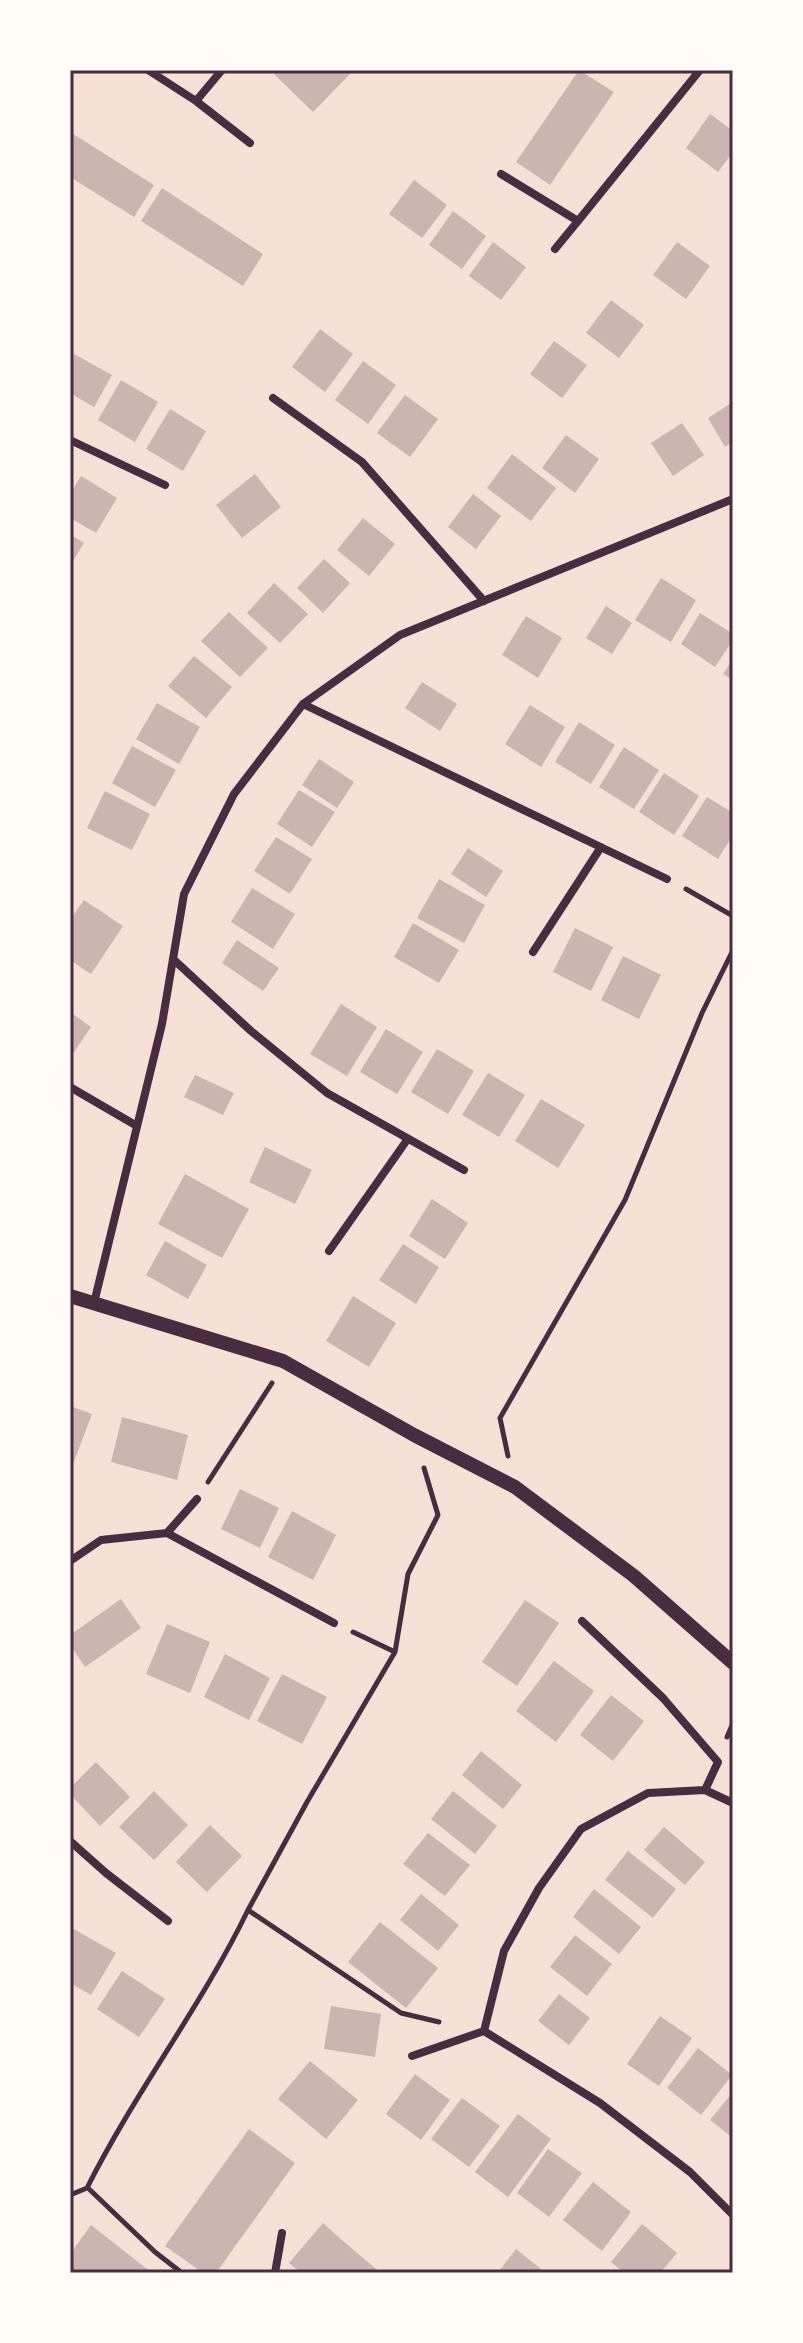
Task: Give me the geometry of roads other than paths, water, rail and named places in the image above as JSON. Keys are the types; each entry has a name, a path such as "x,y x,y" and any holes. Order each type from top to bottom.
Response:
{"street":[{"path":"148,70 196,101 250,143"},
{"path":"196,101 222,70"},
{"path":"555,249 700,70"},
{"path":"501,174 578,221"},
{"path":"273,398 362,462 484,601"},
{"path":"70,440 165,485"},
{"path":"94,1303 162,1024 184,894 234,794 303,704 400,635 733,499"},
{"path":"303,704 667,879"},
{"path":"533,952 601,847"},
{"path":"173,959 251,1031 327,1093 464,1170"},
{"path":"70,1087 137,1126"},
{"path":"329,1251 407,1140"},
{"path":"70,1296 283,1361 414,1435 515,1487 634,1576 733,1663"},
{"path":"167,1533 197,1499"},
{"path":"70,1561 101,1540 167,1533 334,1623"},
{"path":"582,1621 663,1698 718,1762 705,1790"},
{"path":"484,2031 504,1951 539,1888 581,1829 648,1793 705,1790 733,1803"},
{"path":"70,1841 168,1921"},
{"path":"412,2056 484,2031"},
{"path":"484,2031 600,2103 690,2172 733,2215"},
{"path":"275,2273 282,2233"}]}
